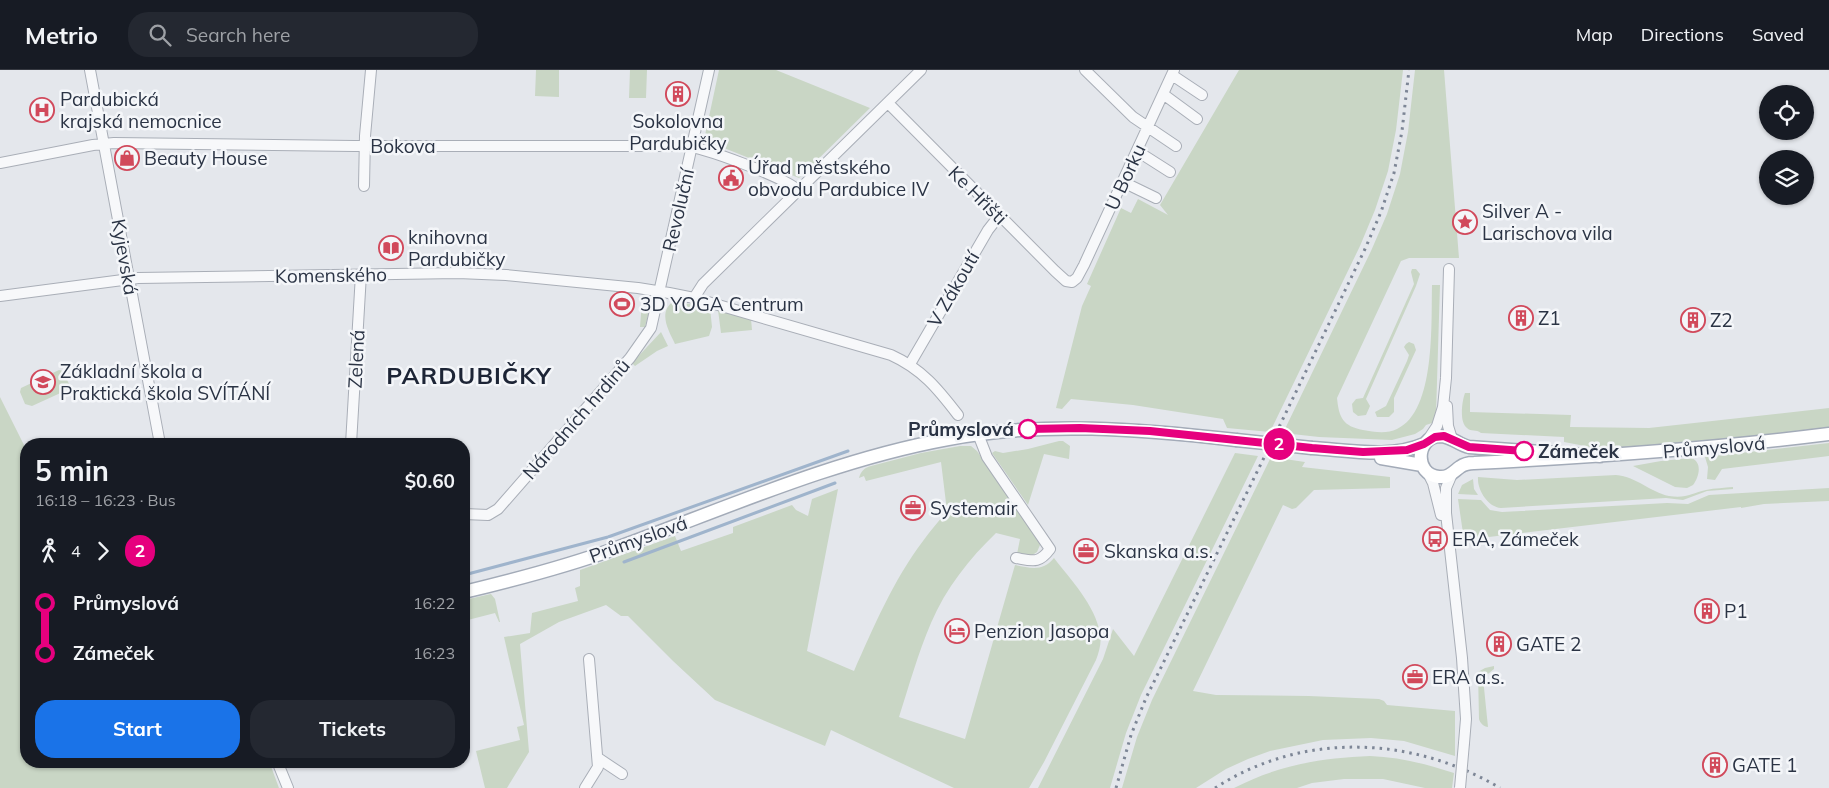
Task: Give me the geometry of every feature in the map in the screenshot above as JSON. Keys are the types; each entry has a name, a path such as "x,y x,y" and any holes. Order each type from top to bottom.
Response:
{"main road":[{"name":"Průmyslová","path":"470,591 509,581 612,550 745,500 871,457 930,442 978,434 1029,429 1080,428 1158,431 1312,448 1396,460 1424,468 1433,476 1441,477 1453,473 1463,465 1474,462 1600,456 1739,445 1829,434"},
{"name":"Průmyslová","path":"1312,448 1388,452 1414,448 1439,436 1469,447 1600,456"},
{"path":"1453,473 1460,465 1461,457 1460,449 1454,441"},
{"path":"1424,468 1420,454 1426,443"}],"street":[{"name":"Kyjevská","path":"90,70 159,438"},
{"path":"364,186 371,70"},
{"name":"Revoluční","path":"660,291 710,70"},
{"path":"694,298 703,284 921,70"},
{"path":"1086,70 1133,117 1176,146"},
{"path":"1173,72 1202,95"},
{"name":"U Borku","path":"1072,282 1078,278 1173,72"},
{"path":"1163,94 1198,119"},
{"name":"Ke Hřišti","path":"888,103 1054,271 1066,281 1072,282"},
{"name":"Bokova","path":"0,163 104,143 365,146 692,146 787,182 798,190"},
{"path":"1137,151 1170,172"},
{"path":"1123,182 1156,198"},
{"name":"V Zákoutí","path":"910,364 988,230 999,216"},
{"path":"1449,269 1446,378 1447,420 1454,441"},
{"name":"Komenského","path":"0,296 129,278 479,273 660,291 694,298 878,351 910,364 929,379 958,415"},
{"name":"Zelená","path":"351,438 361,274"},
{"name":"Národních hrdinů","path":"470,514 483,515 494,512 636,350 654,322 660,291"},
{"path":"1426,443 1439,421 1443,407 1446,378"},
{"path":"978,434 987,457 1050,549 1040,560 1033,561 1016,558"},
{"path":"1424,468 1431,478 1437,496 1451,570"},
{"path":"1453,473 1447,483 1445,496 1451,570 1462,658 1466,718 1460,788"},
{"path":"585,788 598,767 589,659"},
{"path":"598,758 622,774"},
{"path":"280,768 288,788"}],"green space":[{"path":"536,70 559,70 559,97 535,96"},
{"path":"630,70 647,70 646,98 629,98"},
{"path":"719,70 776,70 870,108 799,178 704,140"},
{"path":"1239,70 1403,70 1396,130 1388,171 1375,210 1360,246 1270,432 1227,428 1223,419 1133,405 1071,399 1062,409 1056,408 1082,306 1091,286 1087,284 1121,208 1131,213 1138,199 1168,215 1160,205"},
{"path":"1415,70 1444,70 1459,258 1409,258 1401,261 1337,398 1343,420 1356,428 1376,432 1389,432 1397,429 1410,419 1419,404 1429,364 1432,285 1440,285 1436,414 1432,423 1426,425 1415,434 1392,440 1319,437 1283,433 1387,214 1400,174 1408,132"},
{"path":"1412,269 1416,269 1420,274 1416,286 1366,399 1370,406 1366,415 1358,416 1353,412 1352,404 1356,399 1363,398 1414,284"},
{"path":"642,301 647,301 649,312 645,327 640,327"},
{"path":"674,301 710,308 712,327 709,336 675,344 665,316 669,305"},
{"path":"718,310 751,319 752,330 721,333"},
{"path":"661,332 668,346 635,366 632,363"},
{"path":"1409,342 1414,344 1416,350 1394,398 1394,412 1389,417 1377,417 1375,412 1386,406 1407,361 1409,355 1404,347"},
{"path":"59,370 63,371 69,384 67,390 32,406 25,404 20,392 21,388"},
{"path":"1465,393 1470,393 1470,412 1571,415 1570,427 1649,428 1829,408 1829,427 1737,438 1601,449 1564,442 1564,437 1481,433 1470,430 1464,425 1462,416"},
{"path":"0,397 20,438 20,768 272,768 279,788 0,788"},
{"path":"1063,441 1070,446 1069,459 1044,454 1028,505 992,453 995,451 1003,453 1028,449"},
{"path":"1829,443 1829,456 1722,469 1715,480 1707,479 1708,467 1705,457"},
{"path":"960,446 971,446 977,451 1038,539 1040,545 1037,552 1031,556 1017,554 1020,539 996,533 977,553 951,586 937,610 918,658 899,717 965,739 1015,565 1036,568 1045,565 1054,558 1082,593 1093,613 1101,636 1096,660 1029,788 954,788 831,730 825,746 715,700 628,616 621,616 606,605 559,622 520,644 529,752 507,788 485,788 476,751 520,740 517,727 524,725 504,637 530,633 532,613 578,601 575,588 580,586 580,570 675,536 681,551 733,533 733,527 792,505 796,510 808,516 812,499 838,489 807,651 854,671 885,604 903,571 912,556 947,511 941,462 866,481 864,476 859,478 861,473 871,466 921,453"},
{"path":"1235,453 1258,456 1141,695 1126,733 1110,788 1038,788 1103,659 1113,629 1134,656"},
{"path":"1271,457 1305,462 1302,467 1390,477 1390,488 1314,490 1296,508 1292,509 1283,505 1193,691 1216,695 1379,699 1387,705 1455,711 1455,756 1404,741 1371,738 1323,740 1270,751 1248,759 1226,769 1196,788 1122,788 1137,737 1152,700"},
{"path":"1691,458 1697,463 1699,470 1693,485 1687,488 1675,487 1633,466 1661,461"},
{"path":"1624,476 1662,494 1675,497 1713,489 1733,487 1733,489 1707,491 1683,500 1666,498 1501,508 1492,505 1484,497 1478,482 1478,477 1517,480"},
{"path":"1473,479 1474,489 1478,495 1458,494 1462,485"},
{"path":"1829,488 1829,501 1764,504 1464,540 1458,499 1481,500 1490,510 1502,512 1667,503 1688,504 1709,495"},
{"path":"491,594 495,599 500,622 495,613 470,619 470,599"},
{"path":"1494,666 1494,669 1483,678 1488,727 1482,724 1479,719 1478,672"},
{"path":"1370,756 1412,762 1454,773 1452,788 1425,788 1383,779 1344,779 1312,783 1297,788 1234,788 1267,774 1300,764"}],"waterway":[{"path":"470,573 608,537 848,451"},
{"path":"624,562 835,483"}],"railway":[{"path":"1116,788 1131,735 1146,698 1281,423 1381,212 1394,173 1402,131 1409,70"},
{"path":"1215,788 1249,770 1284,757 1321,749 1358,747 1395,750 1431,758 1466,771 1500,788"}],"bus line":[{"name":"2","path":"1028,429 1080,428 1168,432 1363,452 1407,450 1424,444 1435,437 1444,436 1469,447 1524,451"}],"place":[{"name":"Sokolovna Pardubičky","path":"678,94"},
{"name":"Pardubická krajská nemocnice","path":"42,110"},
{"name":"Beauty House","path":"127,158"},
{"name":"Úřad městského obvodu Pardubice IV","path":"731,178"},
{"name":"Silver A - Larischova vila","path":"1465,222"},
{"name":"knihovna Pardubičky","path":"391,248"},
{"name":"3D YOGA Centrum","path":"622,304"},
{"name":"Z1","path":"1521,318"},
{"name":"Z2","path":"1693,320"},
{"name":"Základní škola a Praktická škola SVÍTÁNÍ","path":"43,382"},
{"name":"Průmyslová","path":"1028,429"},
{"name":"Zámeček","path":"1524,451"},
{"name":"Systemair","path":"913,508"},
{"name":"ERA, Zámeček","path":"1435,539"},
{"name":"Skanska a.s.","path":"1086,551"},
{"name":"P1","path":"1707,611"},
{"name":"Penzion Jasopa","path":"957,631"},
{"name":"GATE 2","path":"1499,644"},
{"name":"ERA a.s.","path":"1415,677"},
{"name":"GATE 1","path":"1715,765"}],"district":[{"name":"PARDUBIČKY","path":"469,375"}]}
